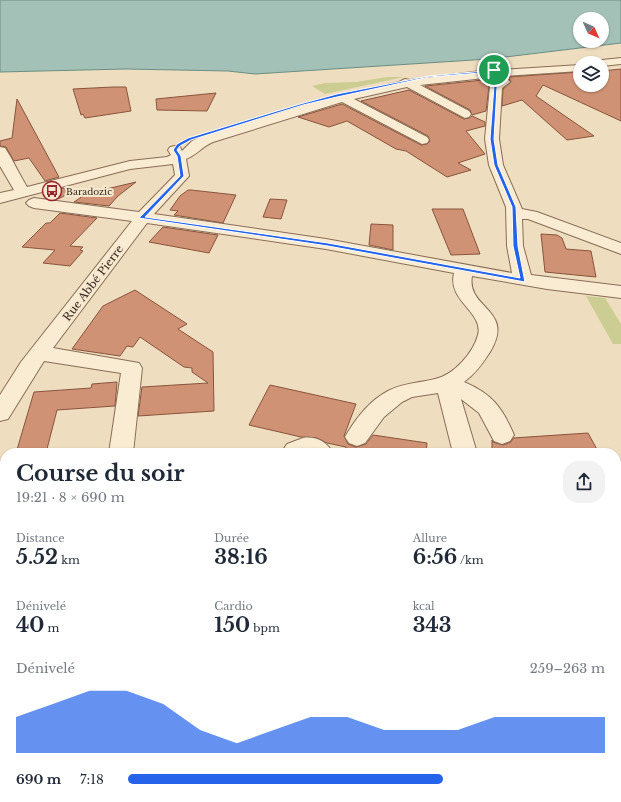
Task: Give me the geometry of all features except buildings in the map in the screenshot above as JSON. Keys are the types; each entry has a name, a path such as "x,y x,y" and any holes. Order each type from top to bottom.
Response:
{"street":[{"path":"609,62 621,61"},
{"path":"0,198 26,194 130,165 169,161 177,153 179,145 189,139 302,104 406,82 573,66"},
{"path":"609,66 621,66"},
{"path":"496,72 573,68"},
{"path":"496,72 504,82 496,86 492,139 496,165 514,207 515,246 523,280"},
{"path":"177,153 189,153 197,144 208,139 307,107 406,82 465,114"},
{"path":"343,98 422,140"},
{"path":"0,151 9,170 26,194"},
{"name":"Rue Abbé Pierre","path":"0,412 28,367 142,218 182,176 177,153"},
{"path":"0,192 26,194 142,218 328,244 523,280 576,288 621,292"},
{"path":"515,213 531,215 621,250"},
{"path":"357,437 369,417 382,405 402,393 446,383 473,362 484,345 489,331 487,320 468,300 464,293 461,284 464,270"},
{"path":"39,353 132,368 122,448"},
{"path":"446,383 479,399 488,407 495,418 502,435"},
{"path":"446,383 464,448"},
{"path":"300,448 303,446 312,446 316,448"}],"green space":[{"path":"387,77 404,77 325,94 312,86 325,83 356,82"},
{"path":"586,296 605,298 621,324 621,344 613,344"}],"water":[{"path":"0,0 621,0 621,43 609,44 609,12 573,12 573,48 580,48 489,59 255,74 228,71 126,69 0,72"}],"place":[{"name":"Baradozic","path":"52,191"}],"route":[{"path":"494,70 504,82 496,86 492,123 492,139 496,165 514,207 515,246 523,280 328,244 142,218 182,176 179,156 175,150 179,145 189,139 302,104 337,96 429,76 494,70"}]}
